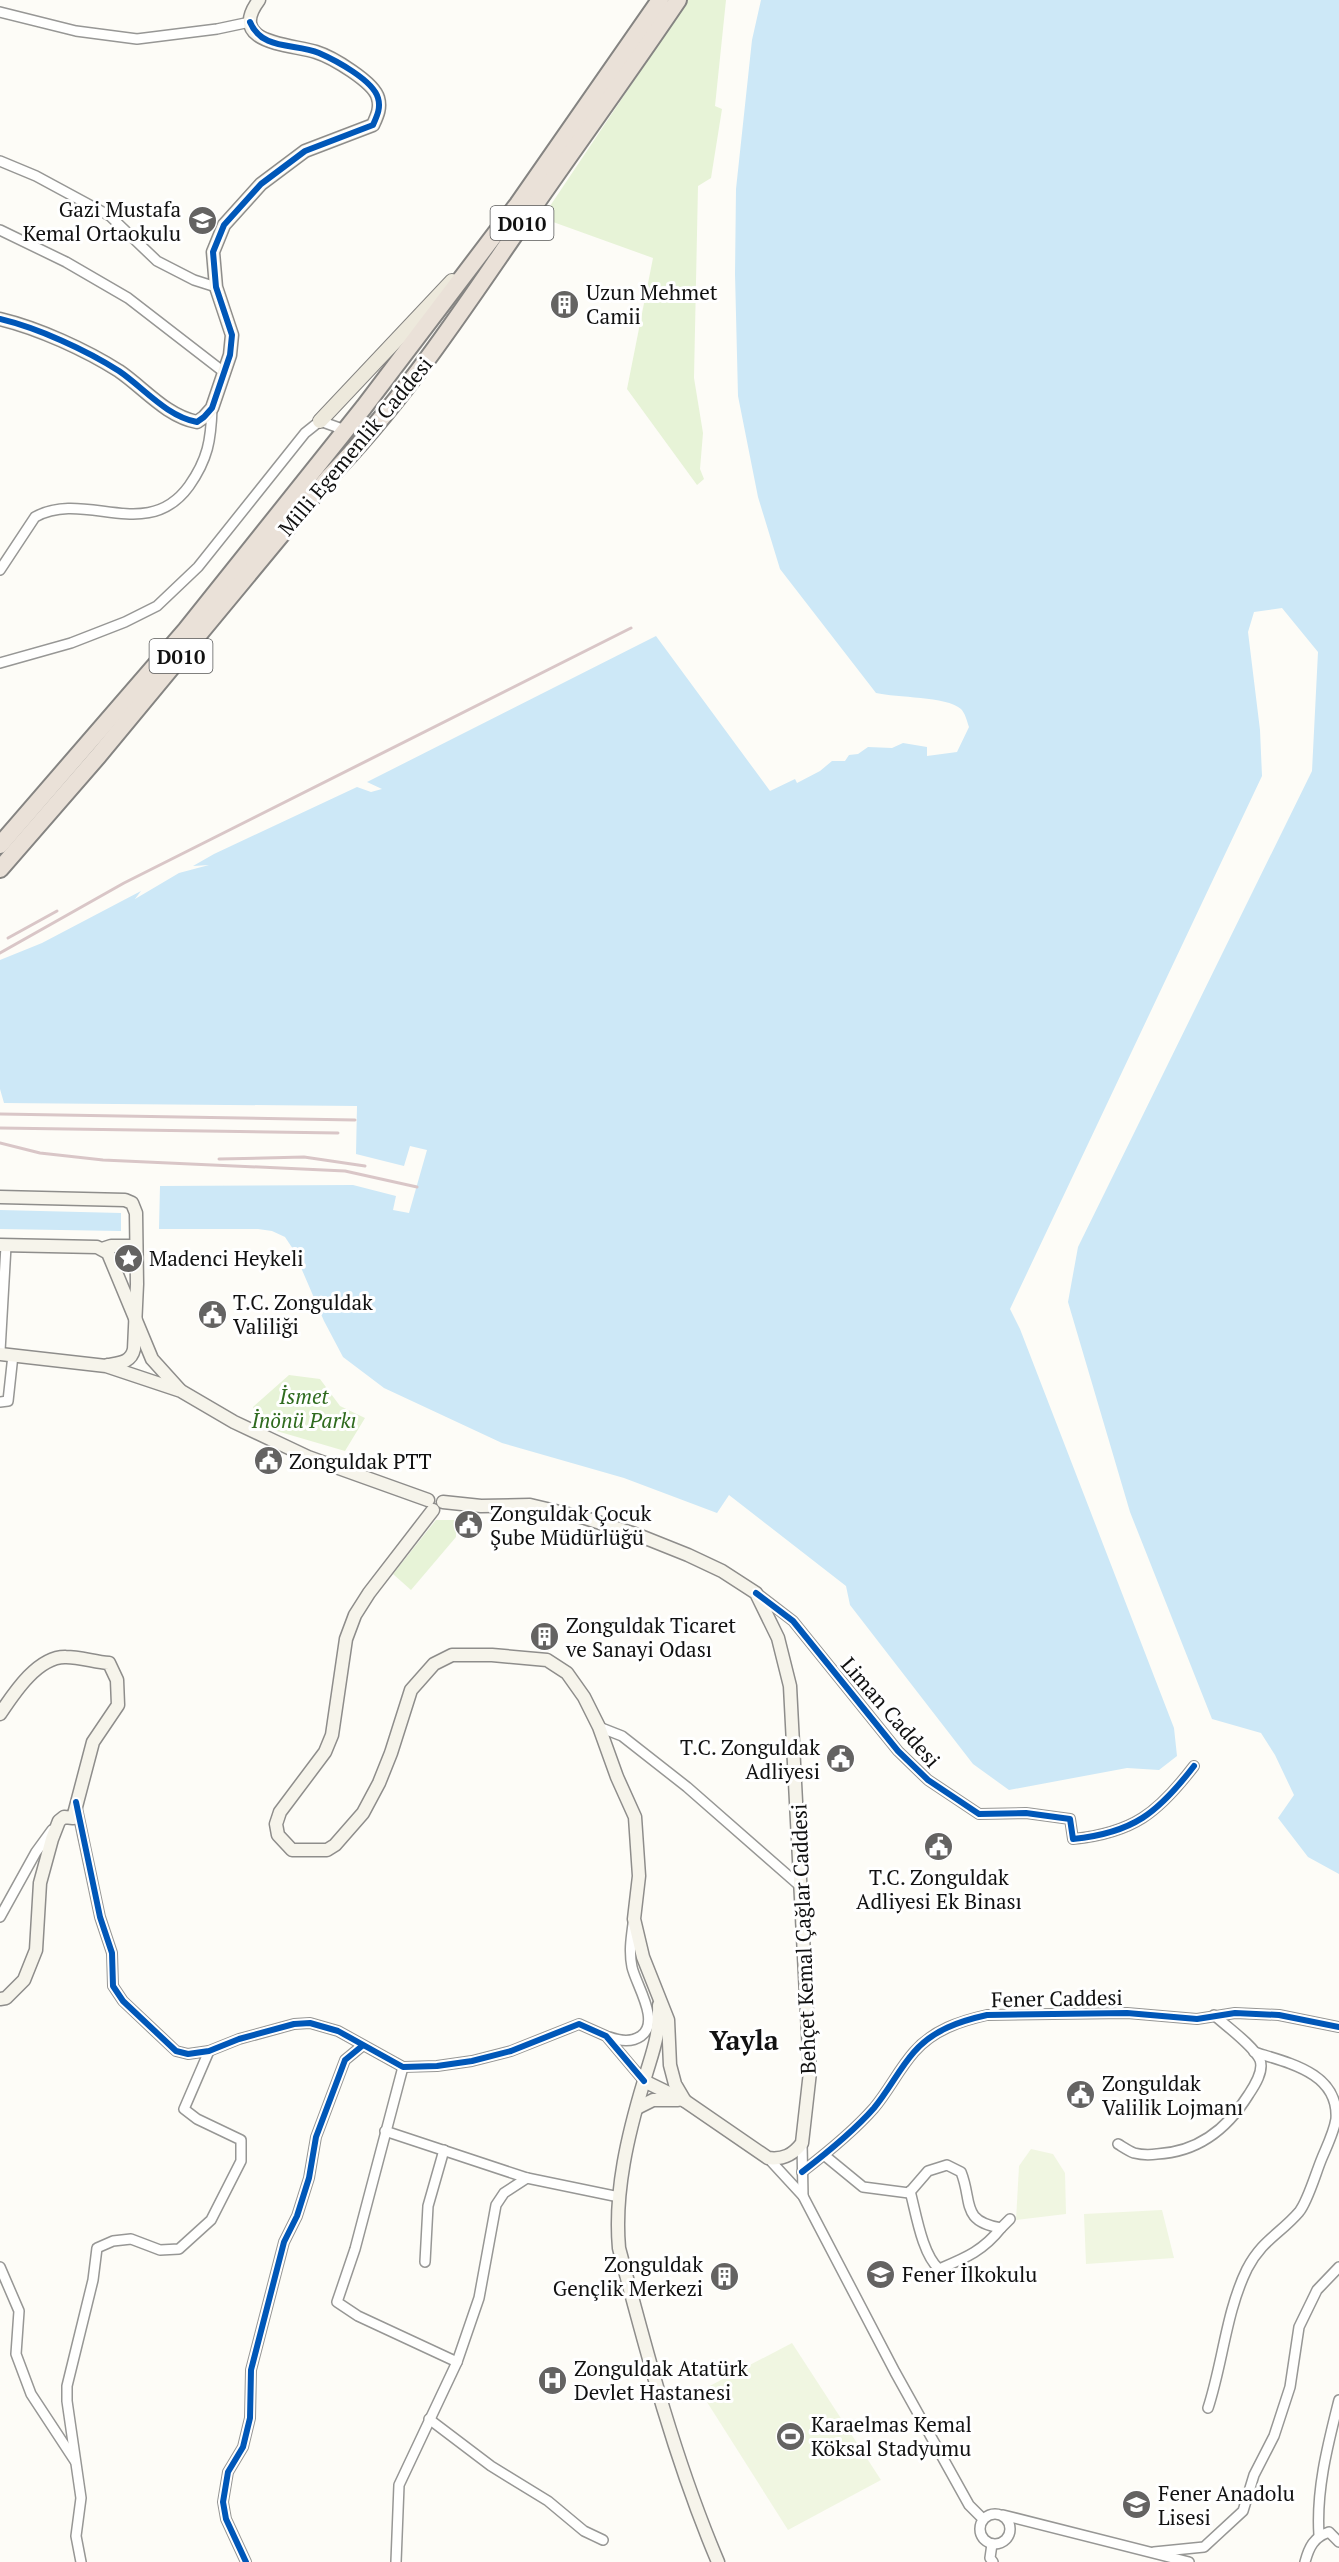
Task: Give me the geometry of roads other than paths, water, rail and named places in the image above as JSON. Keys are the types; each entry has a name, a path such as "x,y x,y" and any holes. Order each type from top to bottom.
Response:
{"highway":[{"name":"Milli Egemenlik Caddesi","path":"0,845 186,630 345,430 489,242 591,102 660,0"},
{"name":"Milli Egemenlik Caddesi","path":"0,869 99,755 328,478 362,443 417,375 548,185 617,92 678,0"},
{"path":"359,412 376,425"},
{"path":"345,430 362,443"}],"main road":[{"path":"0,319 14,322 119,371 153,398 187,420 197,422 212,408 225,373 232,335 216,287 213,252 224,225 248,196 282,166 305,151 373,124 379,113 378,97 367,83 348,69 317,52 287,47 267,40 254,31 250,22 253,9 260,0"},
{"path":"322,419 489,242"},
{"path":"322,419 344,408 359,412"},
{"path":"0,1197 125,1200 132,1203 136,1213 133,1355 127,1361 106,1366"},
{"path":"102,1249 136,1241"},
{"path":"3,1246 97,1247 108,1252 152,1359 181,1391"},
{"path":"4,1354 106,1366 181,1391"},
{"name":"Liman Caddesi","path":"181,1391 234,1422 308,1457 435,1504 530,1505 585,1518 638,1535 688,1555 722,1571 756,1593"},
{"path":"435,1504 355,1615 346,1639 332,1735 325,1752 280,1812 276,1824 278,1834 292,1850 312,1852 327,1850 335,1845 363,1813 379,1783 411,1690 434,1664 452,1655 492,1655 547,1660 567,1673 584,1697 599,1727 617,1777 635,1817 639,1876 634,1919 643,1957 668,2020 670,2065 675,2084 685,2101"},
{"name":"Behçet Kemal Çağlar Caddesi","path":"756,1593 778,1638 790,1686 798,1800 810,2072 802,2143"},
{"path":"0,1714 32,1671 66,1657 109,1663 117,1680 118,1705 93,1742 73,1818 64,1817 58,1821 40,1883 36,1950 24,1980 6,1998 0,1999"},
{"path":"658,1994 660,2025 622,2168 616,2221 619,2248 644,2343 684,2472 718,2562"},
{"path":"644,2081 685,2101 768,2158 777,2159 789,2155 802,2143"},
{"path":"637,2108 653,2100 685,2101"}],"street":[{"path":"0,12 76,31 137,39 217,29 250,22"},
{"path":"0,161 36,176 110,216 157,261 194,280 216,287"},
{"path":"0,230 66,261 128,298 225,373"},
{"path":"0,570 35,517 44,512 62,508 148,513 162,510 179,500 192,482 211,443 212,408"},
{"path":"0,663 71,643 158,606 198,567 305,433 322,419 345,430"},
{"path":"0,1402 8,1401 4,1354 3,1246"},
{"name":"Liman Caddesi","path":"756,1593 793,1621 898,1751 928,1780 979,1814 1026,1813 1070,1820 1073,1839 1102,1836 1137,1822 1172,1794 1194,1766"},
{"path":"599,1727 622,1736 687,1787 800,1886"},
{"path":"76,1802 100,1917 112,1953 113,1986 123,2001 176,2051 188,2054 209,2051 238,2039 294,2024 310,2023 338,2031 403,2067 472,2061 511,2051 579,2024 621,2041 635,2040 644,2034 649,2025 647,2008 633,1968 630,1946 634,1919"},
{"path":"0,1917 36,1852 58,1821"},
{"name":"Fener Caddesi","path":"802,2172 844,2138 874,2107 914,2052 931,2037 967,2019 987,2015 1127,2013 1197,2019 1235,2013 1279,2015 1339,2026"},
{"path":"1118,2144 1135,2153 1165,2154 1184,2150 1210,2138 1230,2120 1252,2089 1261,2068 1260,2060 1214,2015"},
{"path":"606,2036 644,2081"},
{"path":"246,2562 226,2519 223,2502 228,2472 243,2447 250,2418 251,2370 284,2242 297,2216 309,2178 315,2137 345,2060 362,2046"},
{"path":"81,2562 76,2536 81,2498 67,2386 93,2280 97,2248 113,2241 131,2239 160,2250 179,2249 211,2220 241,2161 241,2140 197,2119 184,2109 209,2051"},
{"path":"1208,2408 1234,2300 1248,2267 1264,2242 1300,2211 1336,2122 1337,2105 1333,2091 1324,2080 1295,2064 1254,2052"},
{"path":"403,2067 355,2249 337,2302 358,2316 457,2362"},
{"path":"385,2131 527,2178 619,2197"},
{"path":"802,2143 803,2196"},
{"path":"425,2262 428,2206 444,2150"},
{"path":"824,2155 863,2187 894,2192 910,2191 928,2171 947,2165 961,2172 967,2187 969,2208 974,2218 991,2227 1001,2228"},
{"path":"768,2158 803,2196 895,2372 969,2505 982,2519 981,2534 992,2544 1002,2543 1009,2536 1009,2522 1003,2515"},
{"path":"396,2562 399,2485 457,2362 479,2298 496,2205 504,2193 527,2178"},
{"path":"910,2191 923,2239 934,2264 939,2269 972,2255 988,2244 1010,2219"},
{"path":"1154,2552 1204,2547 1243,2511 1254,2475 1274,2436 1290,2387 1299,2327 1317,2290 1339,2267"},
{"path":"0,2268 20,2311 16,2354 31,2394 78,2465"},
{"path":"1319,2535 1318,2513 1323,2475 1339,2400"},
{"path":"429,2419 492,2466 548,2501 584,2531 603,2540"},
{"path":"982,2519 994,2513 1189,2562"},
{"path":"1305,2562 1309,2548 1319,2535 1329,2532 1339,2542"},
{"path":"992,2544 990,2558 993,2562"}],"water":[{"path":"761,0 1339,0 1339,1874 1308,1857 1278,1818 1294,1795 1275,1755 1261,1733 1212,1719 1130,1512 1068,1302 1078,1247 1312,771 1318,652 1282,608 1254,612 1248,632 1260,730 1262,776 1010,1309 1020,1329 1174,1728 1177,1756 1159,1770 1127,1768 1009,1790 973,1764 850,1605 846,1586 729,1495 717,1513 624,1478 502,1443 384,1388 343,1357 324,1321 293,1249 285,1237 272,1231 258,1229 159,1229 160,1186 353,1185 396,1196 393,1210 409,1213 427,1150 410,1146 404,1166 356,1154 357,1106 4,1103 0,1089 0,960 42,943 141,891 135,899 179,873 209,865 193,866 357,787 371,792 382,789 367,782 656,636 770,791 795,779 797,783 820,771 832,761 845,761 849,755 858,754 868,747 892,748 903,743 927,747 927,756 957,752 969,727 961,709 944,702 876,693 780,569 758,497 738,396 735,274 736,189 752,40"},
{"path":"0,1210 121,1213 121,1231 0,1229"}],"railway":[{"path":"0,953 124,883 631,628"},
{"path":"8,938 57,911"},
{"path":"0,1114 355,1120"},
{"path":"0,1128 338,1133"},
{"path":"0,1143 40,1153 103,1160 345,1171 417,1187"},
{"path":"219,1159 304,1157 365,1166"}],"place":[{"name":"Gazi Mustafa Kemal Ortaokulu","path":"202,221"},
{"name":"Uzun Mehmet Camii","path":"565,304"},
{"name":"Madenci Heykeli","path":"128,1258"},
{"name":"T.C. Zonguldak Valiliği","path":"212,1314"},
{"name":"Zonguldak PTT","path":"268,1461"},
{"name":"Zonguldak Çocuk Şube Müdürlüğü","path":"469,1525"},
{"name":"Zonguldak Ticaret ve Sanayi Odası","path":"545,1637"},
{"name":"T.C. Zonguldak Adliyesi","path":"841,1759"},
{"name":"T.C. Zonguldak Adliyesi Ek Binası","path":"939,1846"},
{"name":"Zonguldak Valilik Lojmanı","path":"1081,2095"},
{"name":"Fener İlkokulu","path":"881,2274"},
{"name":"Zonguldak Gençlik Merkezi","path":"724,2276"},
{"name":"Zonguldak Atatürk Devlet Hastanesi","path":"553,2380"},
{"name":"Karaelmas Kemal Köksal Stadyumu","path":"790,2436"},
{"name":"Fener Anadolu Lisesi","path":"1137,2505"}],"district":[{"name":"Yayla","path":"744,2040"}],"park label":[{"name":"İsmet İnönü Parkı","path":"304,1408"}]}
